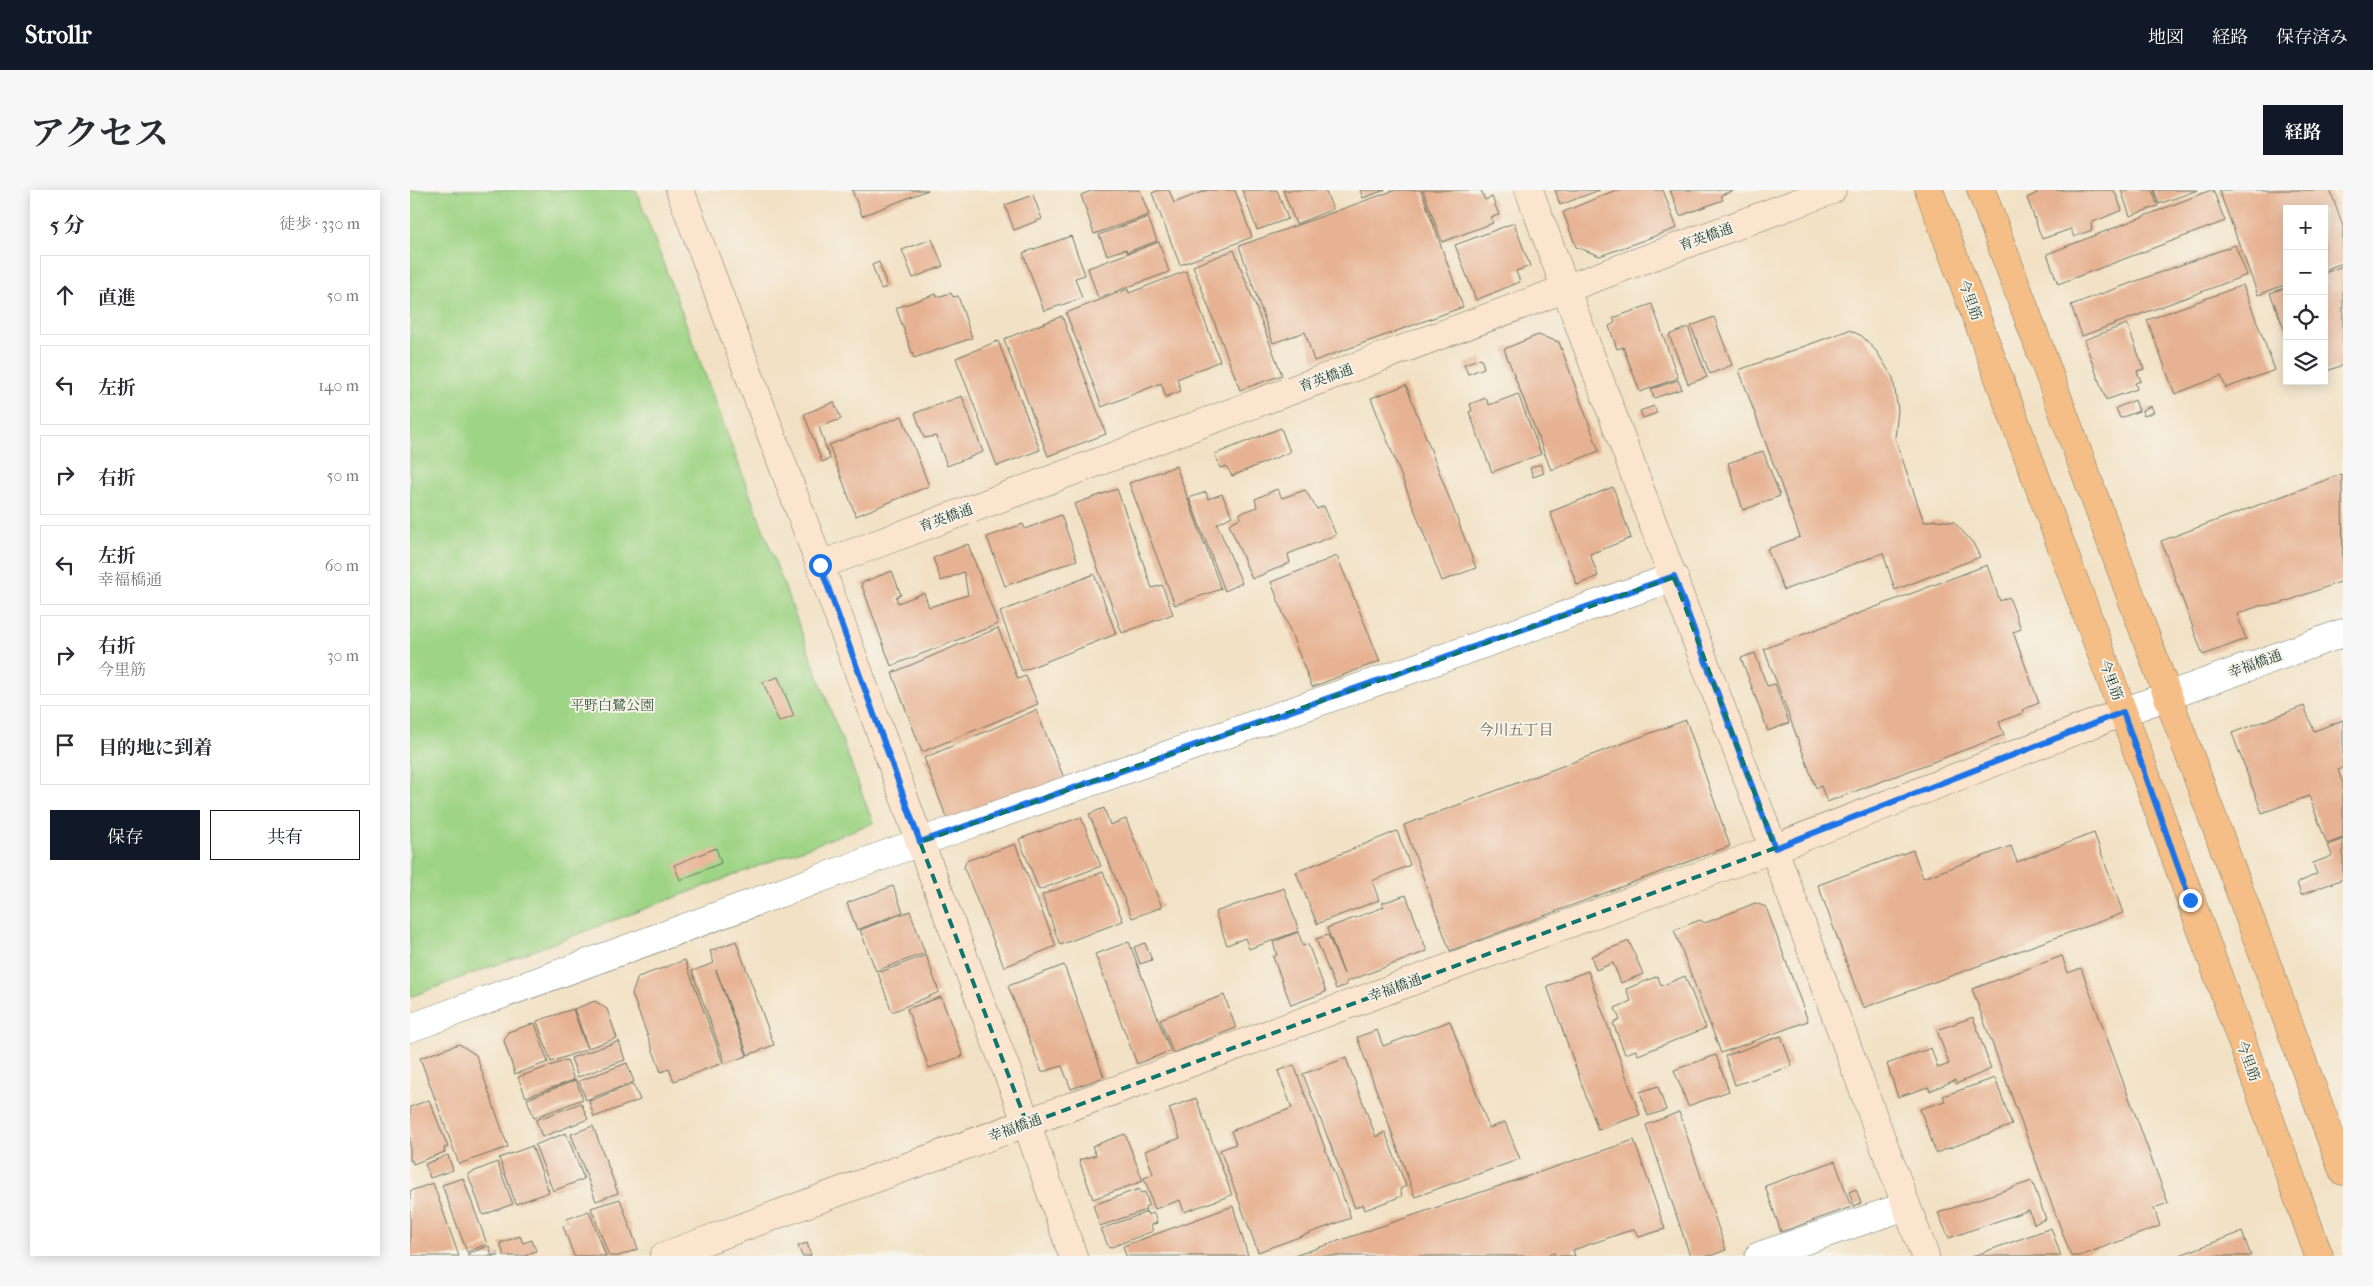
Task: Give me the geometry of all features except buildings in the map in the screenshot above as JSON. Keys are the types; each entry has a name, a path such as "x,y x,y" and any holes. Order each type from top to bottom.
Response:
{"main road":[{"name":"今里筋","path":"1929,190 2123,712 2319,1256"},
{"path":"1981,190 2343,1172"}],"street":[{"path":"680,190 820,565 920,842 1027,1124 1073,1256"},
{"path":"1529,190 1674,576 1925,1256"},
{"name":"育英橋通","path":"820,565 1832,190"},
{"path":"410,1028 920,842 1674,576"},
{"name":"幸福橋通","path":"664,1256 1775,848 2123,712 2343,633"},
{"path":"1759,1256 1906,1206"}],"highlighted area":[{"path":"1674,577 1775,848 1027,1124 920,842"}],"green space":[{"name":"平野白鷺公園","path":"410,190 636,190 873,823 410,997"}],"district":[{"name":"今川五丁目","path":"1516,730"}],"route":[{"path":"820,565 920,842 1674,576 1775,848 2123,712 2190,900"}]}
